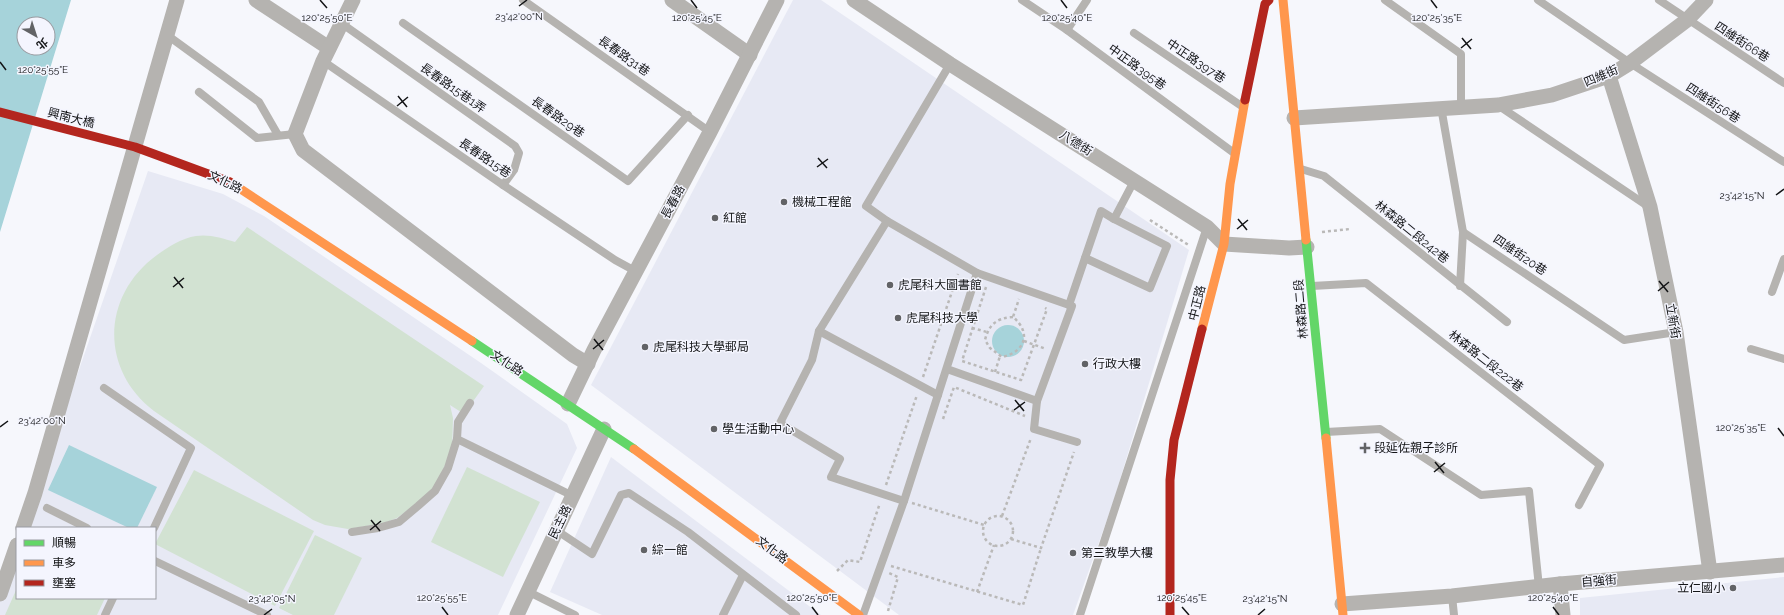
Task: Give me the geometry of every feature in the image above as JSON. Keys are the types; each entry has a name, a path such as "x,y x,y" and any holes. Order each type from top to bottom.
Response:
{"street":[{"path":"23,527 35,493 177,0"},
{"path":"256,0 326,54"},
{"path":"353,0 326,54 295,134 303,150 567,350 588,364"},
{"path":"672,0 750,55"},
{"name":"長春路","path":"568,404 750,55 777,0"},
{"name":"八德街","path":"854,0 950,64 1206,227 1224,244"},
{"name":"中正路","path":"1170,615 1170,480 1174,440 1224,244 1236,155 1265,4 1269,0"},
{"name":"林森路二段","path":"1283,0 1298,168 1343,609"},
{"name":"四維街","path":"1294,118 1441,107 1498,105 1552,95 1609,76 1630,63 1687,20 1706,0"},
{"name":"立新街","path":"1609,76 1650,207 1676,332 1710,572"},
{"name":"興南大橋","path":"0,112 135,146"},
{"name":"文化路","path":"135,146 233,183 568,404 727,516 859,615"},
{"path":"1224,244 1289,248 1307,247"},
{"name":"民主路","path":"517,615 604,429"},
{"path":"0,594 16,548"},
{"name":"自強街","path":"1343,609 1539,586 1784,565"},
{"path":"1560,584 1563,615"}],"lane":[{"name":"長春路31巷","path":"523,0 688,115 710,132"},
{"name":"中正路395巷","path":"1022,0 1067,30 1236,155"},
{"path":"1067,30 1087,0"},
{"path":"1385,0 1461,54 1461,106"},
{"name":"四維街56巷","path":"1538,0 1630,63 1784,162"},
{"name":"四維街66巷","path":"1659,0 1784,83"},
{"name":"長春路15巷1弄","path":"341,23 515,146 519,153 514,170 503,185"},
{"name":"長春路29巷","path":"402,23 628,181 688,115"},
{"name":"中正路397巷","path":"1134,33 1245,108"},
{"path":"167,35 259,102 278,135"},
{"name":"長春路15巷","path":"326,54 503,185 615,260 637,272"},
{"path":"950,64 866,206 977,273 1072,306 1037,401 1035,424 1077,442"},
{"path":"198,92 257,138 295,134"},
{"path":"1498,105 1650,207"},
{"path":"1441,107 1463,232 1460,286"},
{"name":"林森路二段242巷","path":"1298,168 1324,176 1506,322"},
{"path":"1114,219 1134,181"},
{"path":"1069,305 1085,258 1101,211 1167,246 1150,288 1085,258"},
{"path":"887,220 819,331 812,360 780,423 840,459 831,477 904,501"},
{"path":"1080,615 1206,227"},
{"name":"四維街20巷","path":"1463,232 1624,340 1676,332"},
{"path":"1772,292 1784,259"},
{"path":"863,615 904,501 977,273"},
{"name":"林森路二段222巷","path":"1311,286 1366,283 1600,465 1579,505"},
{"path":"819,331 938,395"},
{"path":"1752,349 1784,360"},
{"path":"947,369 1037,401"},
{"path":"104,388 191,448 154,527"},
{"path":"352,532 378,528 399,522 435,491 445,474 457,439 458,422 470,403"},
{"path":"1325,432 1380,429 1481,496 1529,491 1539,586"},
{"path":"457,439 573,496"},
{"path":"556,530 592,554 621,494 629,494 688,532 796,615"},
{"path":"46,508 86,527"},
{"path":"156,561 267,615"},
{"path":"723,615 744,575"},
{"path":"528,592 575,615"},
{"path":"1452,596 1454,615"},
{"path":"105,615 113,599"}],"path":[{"path":"837,571 848,560 860,562 961,264"},
{"path":"986,287 962,361 1021,380 1047,309"},
{"path":"1013,317 1022,289"},
{"path":"1013,317 1024,330 1024,341 1022,346 1013,355 1000,356 990,348 985,340 988,328 996,320 1013,317"},
{"path":"961,324 987,332"},
{"path":"1024,341 1054,352"},
{"path":"992,385 1000,356"},
{"path":"941,423 954,387 1035,424 1002,516"},
{"path":"891,566 1023,605 1077,442"},
{"path":"911,511 916,496"},
{"path":"904,501 984,525"},
{"path":"1002,516 1012,525 1013,534 1004,545 994,545 989,543 984,535 984,525 990,518 1002,516"},
{"path":"1011,538 1041,548"},
{"path":"977,592 994,545"},
{"path":"888,611 898,577 889,574 894,559"}],"shaded area":[{"name":"虎尾科技大學","path":"793,0 821,0 1189,250 1113,503 1073,615 899,615 591,385"},
{"path":"148,171 223,194 264,216 481,363 567,424 577,448 498,615 0,615 0,598 16,552 16,599 156,599 156,527 24,527"},
{"path":"611,457 821,615 602,615 550,592"},
{"name":"立仁國小","path":"1784,577 1784,615 1580,615 1580,598"}],"green space":[{"path":"247,227 484,386 464,414 450,405 453,418 452,451 432,492 397,518 384,523 348,529 325,525 313,520 154,411 136,394 124,375 116,354 114,332 117,311 126,290 139,271 157,255 180,241 196,236 211,236 235,242"},
{"path":"467,467 540,502 503,577 431,542"},
{"path":"194,470 314,531 275,606 156,545"},
{"path":"315,535 362,558 334,615 293,615 279,608"},
{"path":"16,590 16,599 105,599 97,615 5,615"}],"water":[{"path":"0,0 71,0 56,49 56,16 16,16 16,56 54,56 0,232"},
{"path":"1005,325 1011,325 1021,332 1024,341 1023,347 1017,354 1011,357 1005,357 995,350 992,344 992,338 999,328"},
{"path":"69,445 157,487 137,527 127,527 48,490"}],"traffic: fast":[{"path":"1306,240 1326,438"},
{"path":"472,341 634,449"}],"traffic: slow":[{"path":"1283,0 1306,240"},
{"path":"1202,329 1224,244 1230,184 1245,100"},
{"path":"230,182 472,341"},
{"path":"1326,438 1343,615"},
{"path":"634,449 859,615"}],"traffic: jam":[{"path":"1245,100 1265,4 1269,0"},
{"path":"0,112 135,147 230,182"},
{"path":"1170,615 1170,480 1174,440 1202,329"}],"place":[{"name":"機械工程館","path":"784,202"},
{"name":"紅館","path":"715,218"},
{"name":"虎尾科大圖書館","path":"890,285"},
{"name":"虎尾科技大學","path":"898,318"},
{"name":"虎尾科技大學郵局","path":"645,347"},
{"name":"行政大樓","path":"1085,364"},
{"name":"學生活動中心","path":"714,429"},
{"name":"段延佐親子診所","path":"1365,448"},
{"name":"綜一館","path":"644,550"},
{"name":"第三教學大樓","path":"1073,553"},
{"name":"立仁國小","path":"1733,588"}]}
